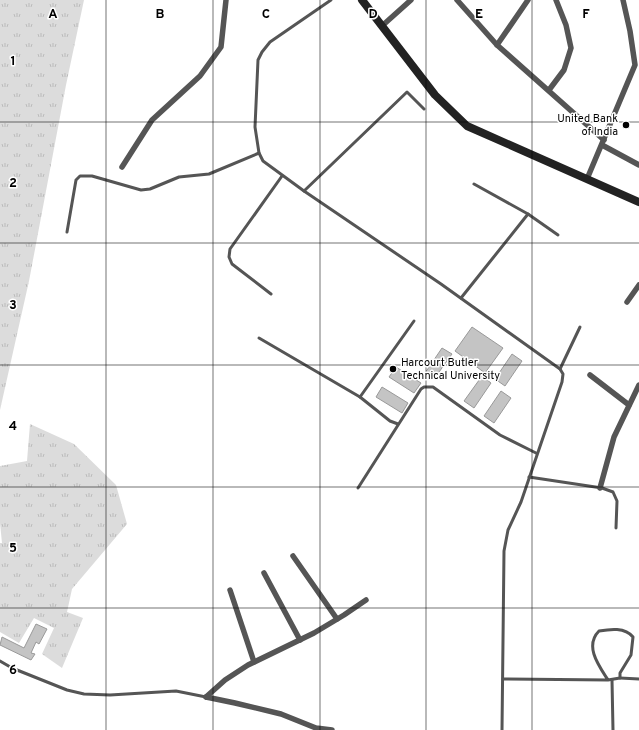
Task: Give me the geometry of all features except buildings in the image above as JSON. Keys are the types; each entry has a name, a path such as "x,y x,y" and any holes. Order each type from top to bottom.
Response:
{"street":[{"path":"122,167 152,120 200,76 221,47 226,0"},
{"path":"362,0 435,95 467,126 639,202"},
{"path":"382,25 411,0"},
{"path":"457,0 497,44 549,90 603,143 639,165"},
{"path":"549,90 564,70 571,48 566,25 556,0"},
{"path":"587,178 637,65 623,0"},
{"path":"497,44 526,1"},
{"path":"627,302 639,285"},
{"path":"590,375 629,406"},
{"path":"600,488 614,437 639,385"},
{"path":"293,556 337,619"},
{"path":"264,573 300,640"},
{"path":"230,590 254,662"},
{"path":"206,697 225,680 254,662 300,640 337,619 366,600"},
{"path":"206,697 281,714 316,729 332,730"}],"lane":[{"path":"331,0 270,42 258,60 255,127 259,153 263,161 282,176 461,298 560,369 563,374 562,382 536,453 521,502 508,530 504,551 502,730"},
{"path":"304,191 407,92 424,109"},
{"path":"67,232 76,180 80,176 92,176 141,190 179,178 209,174 259,153"},
{"path":"271,294 232,264 229,257 230,249 282,176"},
{"path":"474,184 528,214 558,235"},
{"path":"461,298 528,214"},
{"path":"360,397 414,321"},
{"path":"560,369 580,327"},
{"path":"259,338 360,397 390,421 398,424"},
{"path":"358,488 421,389 429,386 500,435 536,453"},
{"path":"529,477 600,488 613,492 616,496 617,502 616,528"},
{"path":"613,730 610,680 597,662 593,649 594,636 599,631 624,630 630,632 633,637 631,655 620,673 620,678"},
{"path":"0,661 12,668 67,690 84,694 110,695 139,694 156,691 176,691 206,697"},
{"path":"502,679 610,680 620,678 639,678"}],"green space":[{"path":"0,0 84,0 66,85 29,281 0,410"},
{"path":"30,424 74,444 116,485 127,524 72,589 67,612 83,618 62,668 42,654 54,628 34,618 19,643 0,632 0,543 2,543 0,523 0,466 27,461"}],"place":[{"name":"United Bank of India","path":"626,125"},
{"name":"Harcourt Butler Technical University","path":"393,369"}]}
